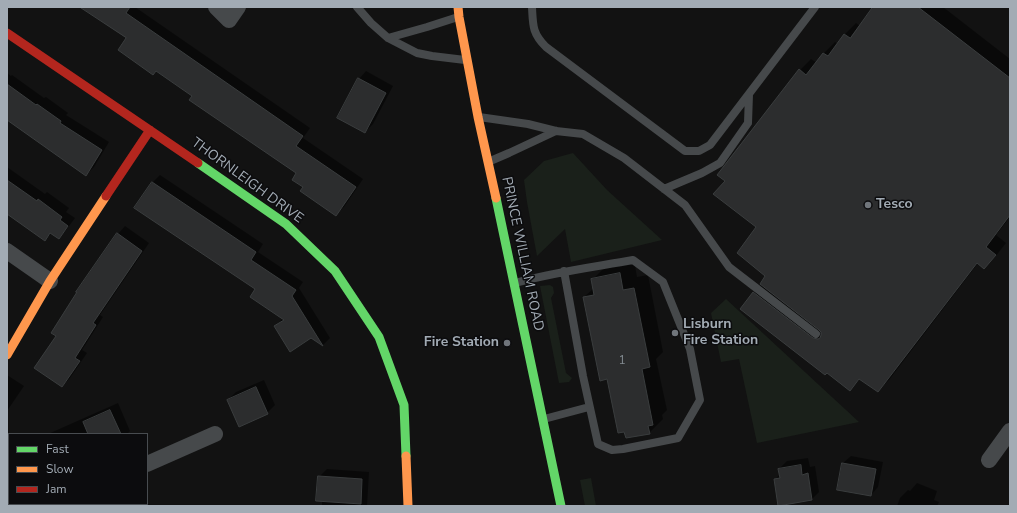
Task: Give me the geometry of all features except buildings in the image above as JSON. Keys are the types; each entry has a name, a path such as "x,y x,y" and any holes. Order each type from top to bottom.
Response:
{"street":[{"path":"216,7 229,20 238,7"},
{"name":"PRINCE WILLIAM ROAD","path":"458,7 466,60 487,162 561,506"},
{"name":"THORNLEIGH DRIVE","path":"7,33 286,224 335,271 379,337 404,405 408,506"},
{"path":"7,355 50,281 150,130"},
{"path":"7,251 50,281"},
{"path":"989,460 1010,432"},
{"path":"148,464 215,434"}],"lane":[{"path":"357,7 371,23 388,38 416,53 466,60"},
{"path":"532,7 532,22 535,32 546,47 685,151 699,151 710,145 815,7"},
{"path":"388,38 459,17"},
{"path":"664,189 702,173 720,163 748,123 749,94"},
{"path":"478,117 583,134 624,158 685,205 729,267 816,334"},
{"path":"487,162 556,130"},
{"path":"514,283 532,278 564,272 633,260 663,282 690,349 700,400 678,438 612,450 598,444 578,354 564,272"},
{"path":"543,419 589,407"}],"shaded area":[{"path":"573,153 607,190 662,240 571,262 565,229 537,256 524,180 544,161"},
{"path":"550,285 553,287 554,293 551,298 566,373 572,378 569,382 559,383 540,286"},
{"path":"726,299 859,422 757,443 739,359 721,362 711,313"},
{"path":"591,478 596,506 585,506 580,480"}],"traffic: fast":[{"path":"198,163 286,224 335,271 379,337 404,405 406,456"},
{"path":"496,198 561,506"}],"traffic: slow":[{"path":"458,7 478,117 496,198"},
{"path":"7,355 50,281 106,196"},
{"path":"406,456 408,506"}],"traffic: jam":[{"path":"7,33 198,163"},
{"path":"106,196 150,130"}],"place":[{"name":"Tesco","path":"868,205"},
{"name":"Lisburn Fire Station","path":"675,333"},
{"name":"Fire Station","path":"507,343"}]}
